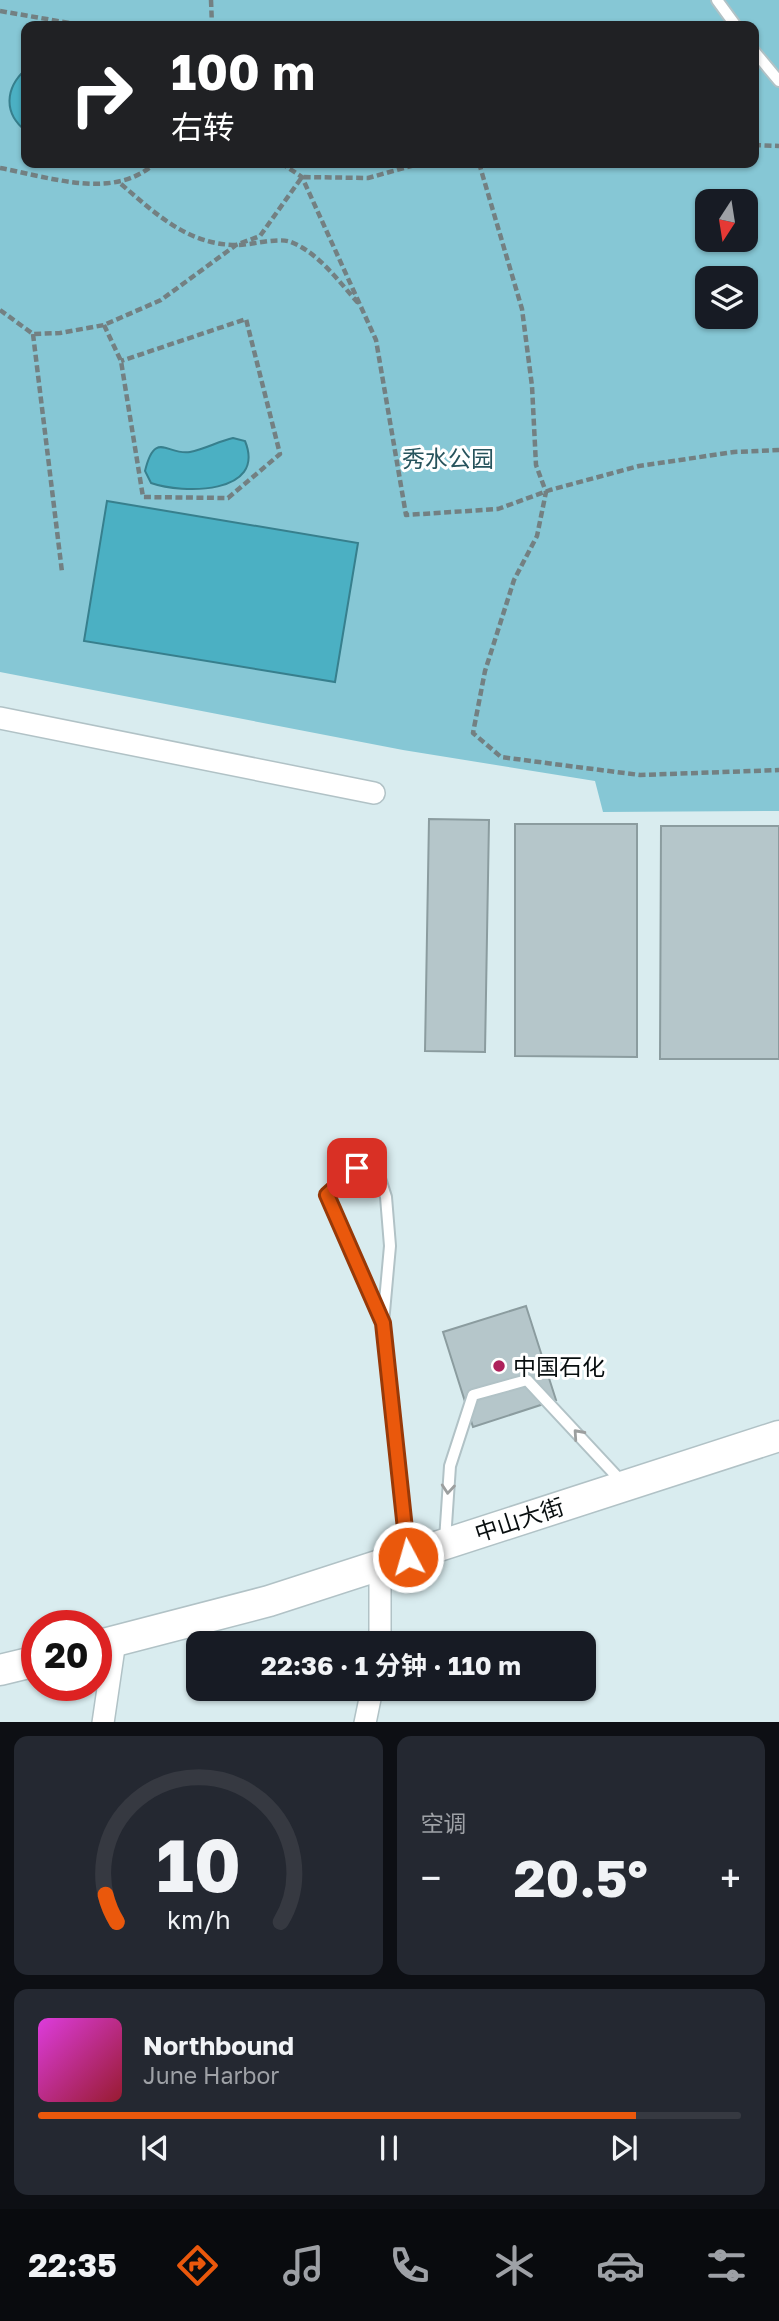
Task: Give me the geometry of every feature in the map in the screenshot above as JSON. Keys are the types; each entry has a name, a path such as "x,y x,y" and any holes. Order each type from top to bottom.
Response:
{"main road":[{"name":"中山大街","path":"112,1641 269,1601 779,1436"},
{"path":"0,1670 21,1665"}],"street":[{"path":"0,718 374,793"},
{"path":"380,1566 380,1631"},
{"path":"103,1722 104,1701"},
{"path":"365,1722 370,1701"}],"lane":[{"path":"717,0 732,21"},
{"path":"759,57 779,81"},
{"path":"383,1323 327,1195 372,1154 386,1197 390,1246 383,1323 408,1557"},
{"path":"445,1543 450,1466 473,1395 527,1380 624,1484"}],"path":[{"path":"211,0 212,21"},
{"path":"0,11 58,21"},
{"path":"759,145 779,146"},
{"path":"0,168 83,183 121,184 150,168"},
{"path":"288,168 302,177 376,340 406,515 498,509 546,492 639,466 734,452 779,450"},
{"path":"302,177 368,178 404,168"},
{"path":"480,168 522,309 532,386 536,465 546,492 537,536 514,580 485,671 472,733 501,757 640,775 779,770"},
{"path":"0,310 33,334 60,333 104,325 161,300 236,245 260,236 302,177"},
{"path":"121,184 165,222 200,240 236,245 290,241 322,263 362,307"},
{"path":"104,325 121,360 143,498 228,498 280,454 246,319 121,360"},
{"path":"33,334 62,572"}],"green space":[{"name":"秀水公园","path":"0,0 779,0 779,811 603,812 595,781 403,750 0,672"}],"shaded area":[{"path":"21,74 21,126 10,108 11,92"},
{"path":"233,438 245,441 249,459 244,472 233,481 200,489 182,489 151,483 145,471 149,458 158,448 190,452"},
{"path":"107,501 358,543 335,682 84,641"}],"building":[{"path":"429,819 489,820 485,1052 425,1051"},
{"path":"515,824 637,824 637,1057 515,1056"},
{"path":"661,826 779,826 779,1059 660,1059"},
{"name":"中国石化","path":"526,1306 556,1400 473,1427 443,1332"}],"place":[{"name":"中国石化","path":"499,1366"}],"route":[{"path":"357,1168 327,1195 383,1323 408,1557"}]}
